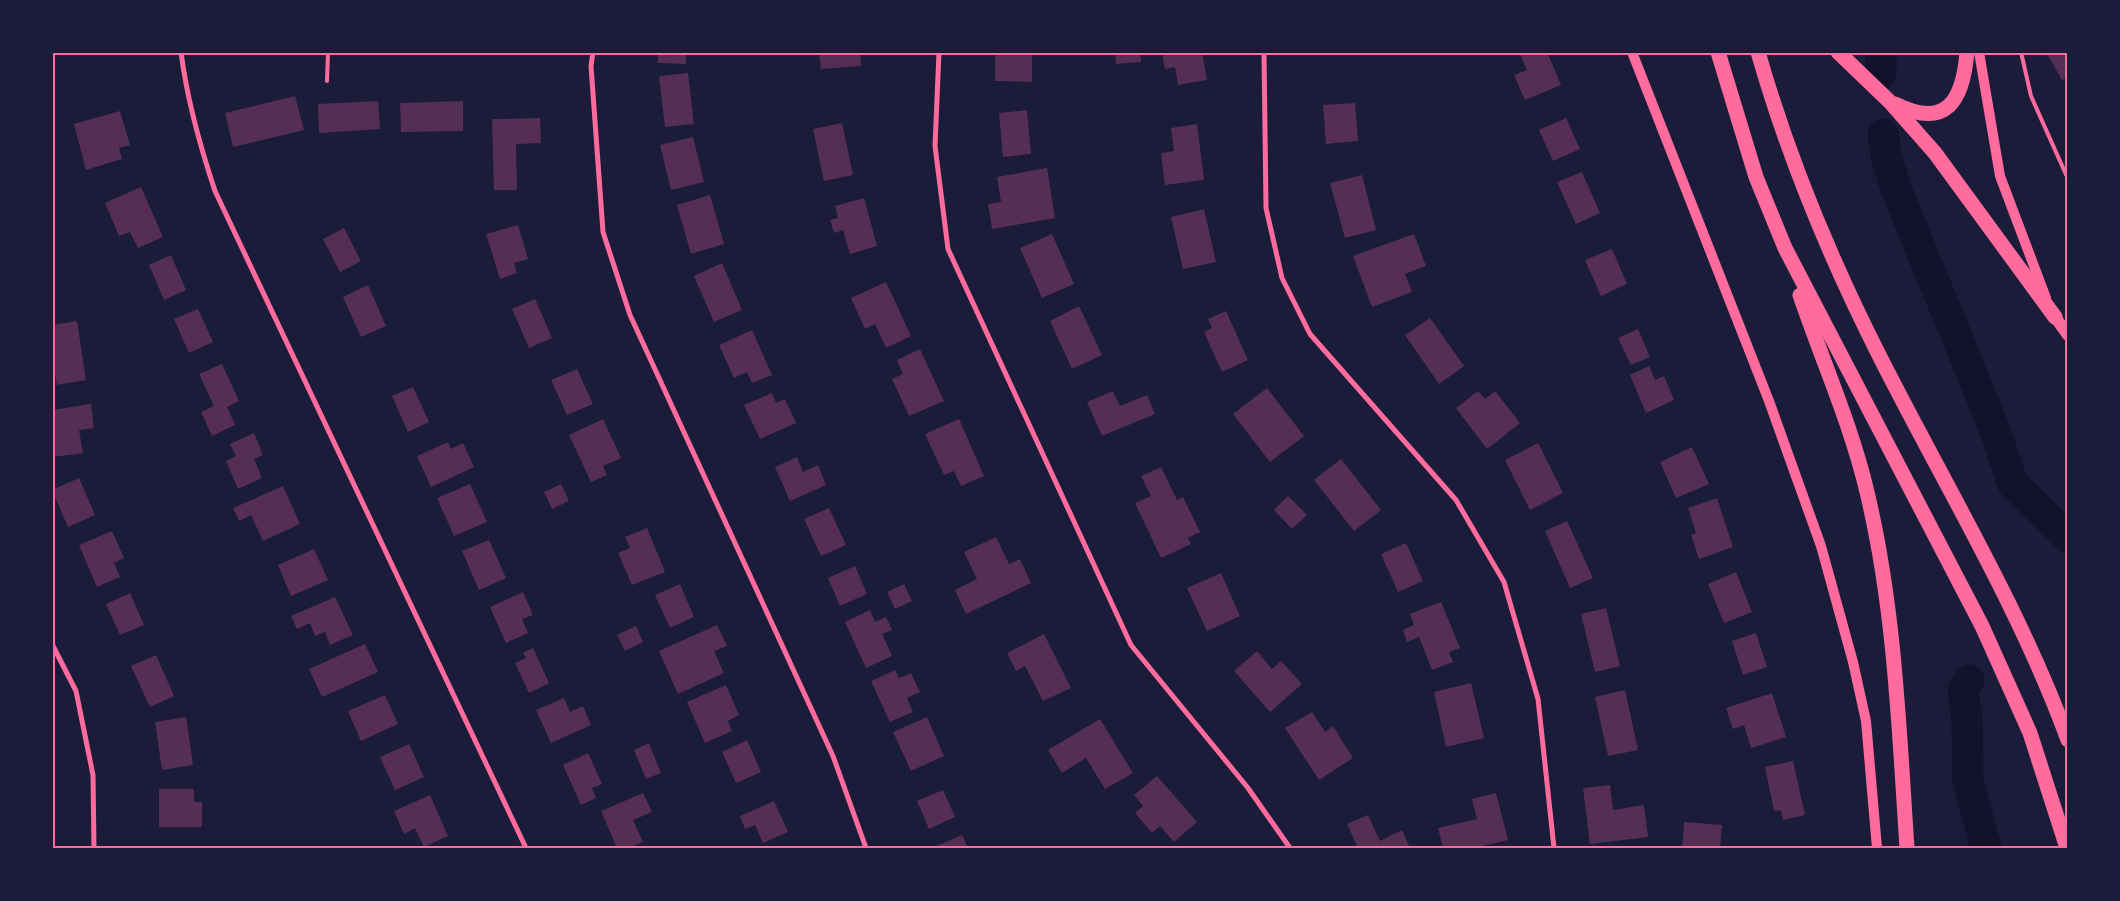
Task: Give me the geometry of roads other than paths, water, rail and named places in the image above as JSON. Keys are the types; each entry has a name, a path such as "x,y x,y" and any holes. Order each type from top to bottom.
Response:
{"highway":[{"path":"1718,52 1756,177 1784,248 1843,413 1867,490 1888,593 1907,848"},
{"path":"1758,52 1794,162 1837,268 1878,354 2010,608 2068,740"},
{"path":"1838,52 1890,102 1935,153 2055,317"},
{"path":"1890,102 1920,114 1944,109 1954,101 1961,91 1967,52"},
{"path":"1784,248 1982,626 2030,734 2067,848"}],"main road":[{"path":"1632,52 1769,401 1821,546 1844,628 1866,722 1877,848"},
{"path":"1979,52 2000,176 2055,317 2068,335"}],"street":[{"path":"181,52 184,77 202,150 215,192 526,848"},
{"path":"593,52 591,66 603,232 630,315 833,756 866,848"},
{"path":"940,52 935,146 948,249 1131,644 1248,788 1290,848"},
{"path":"1264,52 1266,208 1282,278 1310,334 1456,500 1504,582 1538,698 1554,848"},
{"path":"52,644 76,691 94,775 94,848"}],"lane":[{"path":"327,81 328,52"},
{"path":"2021,52 2031,96 2068,179"}],"waterway":[{"path":"1881,52 1881,74"},
{"path":"1883,134 1886,155 1895,186 1994,428 2013,484 2068,537"},
{"path":"1969,680 1963,690 1967,719 1968,780 1986,848"}]}
